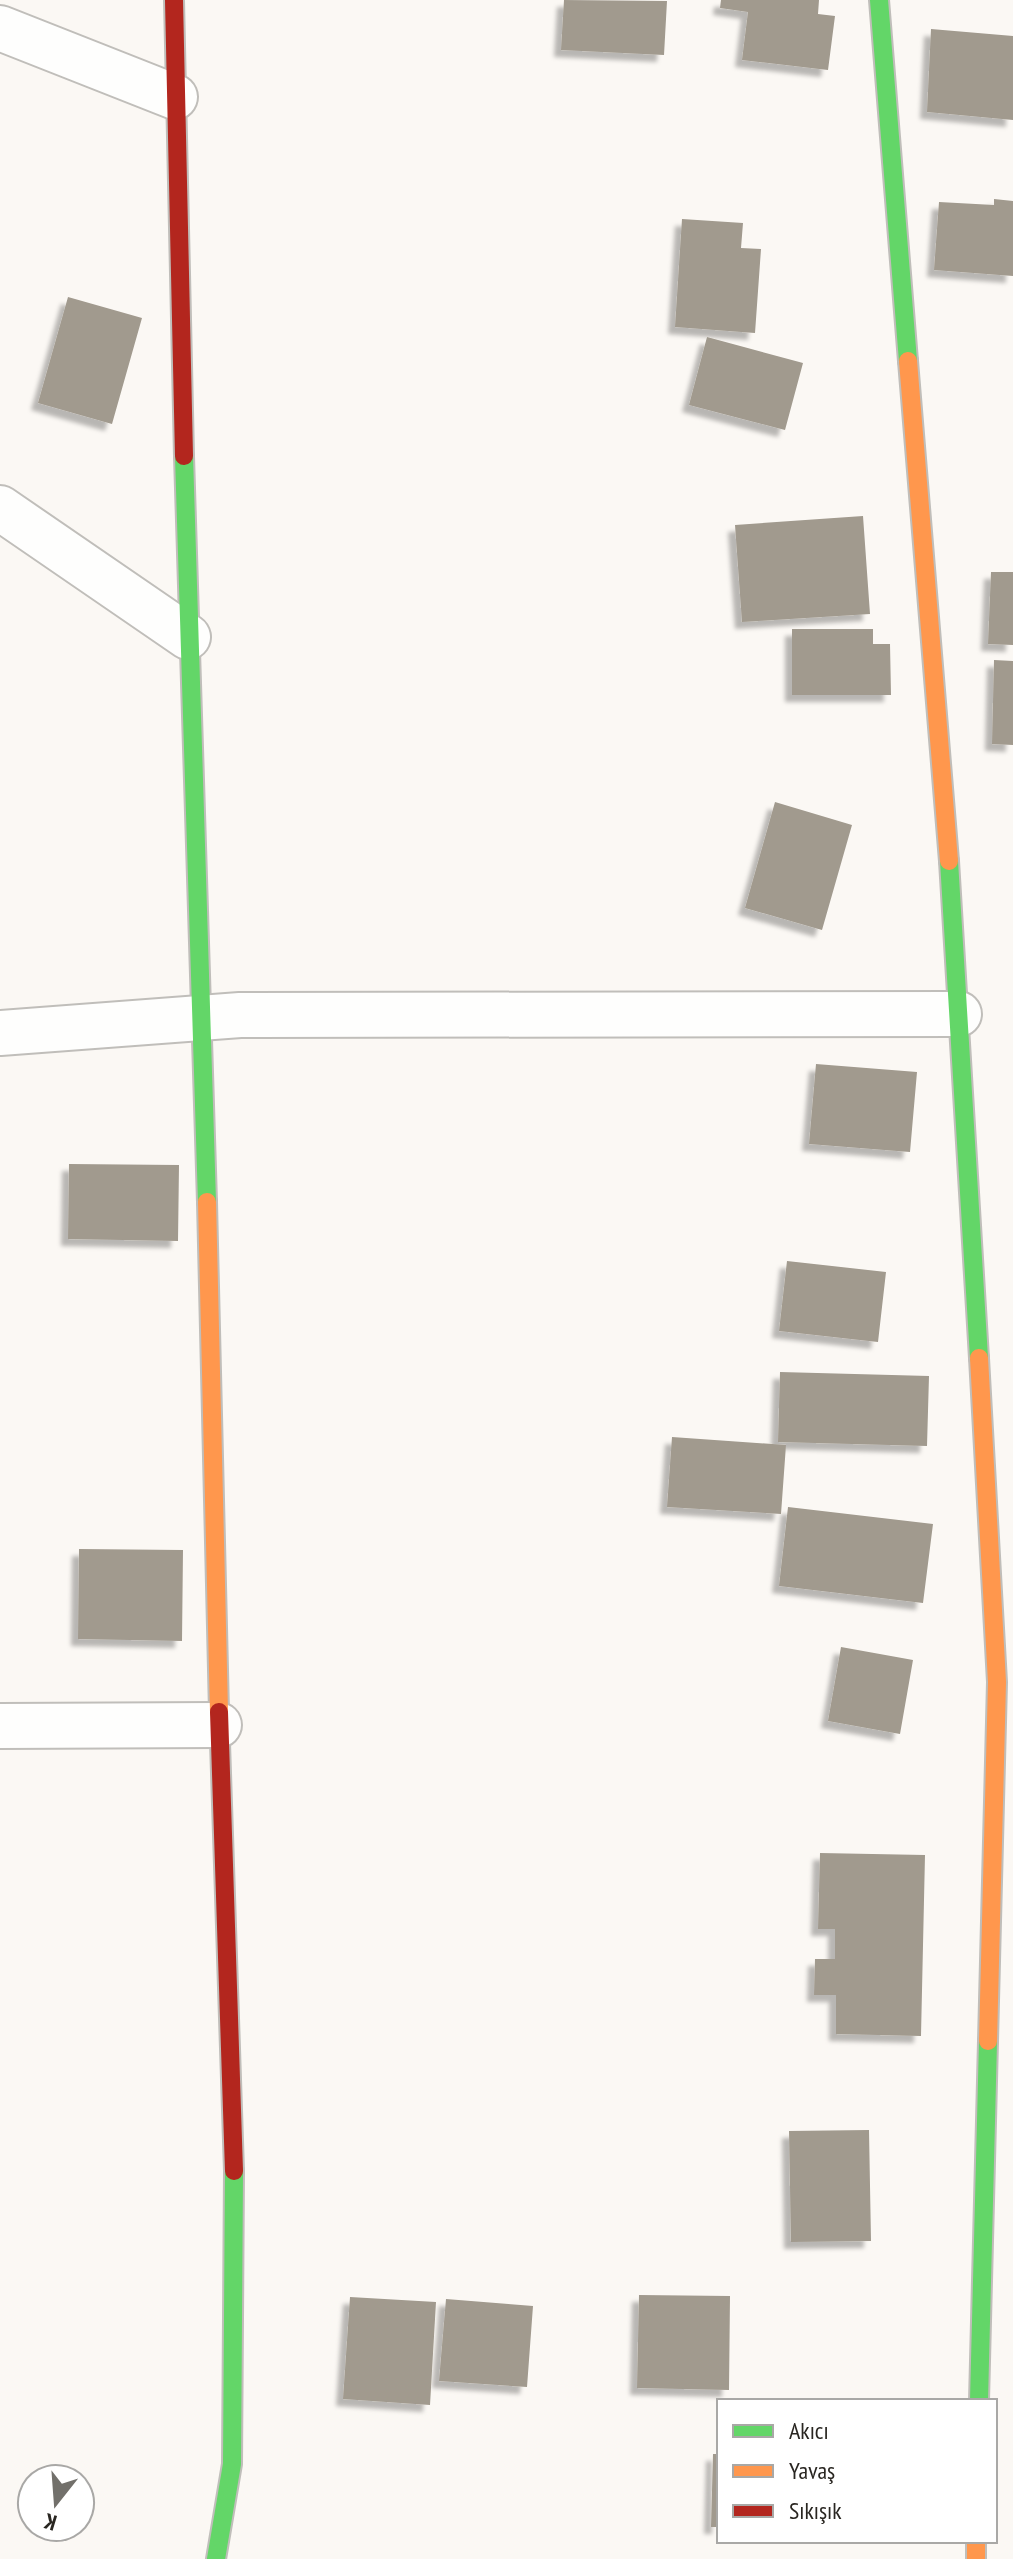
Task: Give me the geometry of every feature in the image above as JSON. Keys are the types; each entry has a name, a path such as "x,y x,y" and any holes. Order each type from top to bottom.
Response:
{"street":[{"path":"174,0 188,637 203,1018 219,1725 234,2144 232,2464 216,2559"},
{"path":"879,0 953,911 997,1682 979,2399"},
{"path":"0,28 175,97"},
{"path":"0,508 188,637"},
{"path":"0,1033 240,1015 959,1014"},
{"path":"0,1726 219,1725"}],"building":[{"path":"564,0 667,1 664,55 561,50"},
{"path":"721,0 819,0 818,14 835,16 828,70 742,60 748,12 720,8"},
{"path":"931,29 1013,36 1013,120 927,112"},
{"path":"994,199 1013,201 1013,276 934,270 939,202 994,205"},
{"path":"682,219 743,223 741,248 761,249 755,333 675,327"},
{"path":"68,297 142,318 112,424 38,403"},
{"path":"707,337 803,363 785,430 689,405"},
{"path":"863,516 870,614 742,622 735,525"},
{"path":"991,572 1013,572 1013,645 988,644"},
{"path":"792,629 873,629 873,644 890,644 891,695 792,695"},
{"path":"994,660 1013,661 1013,745 992,744"},
{"path":"775,802 852,825 822,930 745,908"},
{"path":"816,1064 917,1072 910,1152 809,1144"},
{"path":"69,1164 179,1165 178,1241 68,1239"},
{"path":"787,1261 886,1272 878,1342 779,1331"},
{"path":"780,1372 929,1376 927,1446 778,1442"},
{"path":"672,1437 786,1445 781,1514 667,1507"},
{"path":"788,1507 933,1524 923,1603 779,1586"},
{"path":"79,1549 183,1550 182,1641 78,1639"},
{"path":"841,1647 913,1660 900,1734 828,1721"},
{"path":"820,1853 925,1855 921,2036 836,2034 836,1995 814,1995 815,1959 835,1959 835,1929 818,1929"},
{"path":"869,2130 871,2241 791,2242 789,2131"},
{"path":"639,2295 730,2296 729,2390 637,2388"},
{"path":"350,2297 436,2302 430,2405 343,2399"},
{"path":"446,2299 533,2306 527,2387 439,2381"},
{"path":"713,2454 717,2454 717,2527 711,2527"}],"traffic: fast":[{"path":"879,0 908,361"},
{"path":"184,456 207,1202"},
{"path":"949,861 979,1358"},
{"path":"979,2399 988,2041"},
{"path":"216,2559 232,2464 234,2171"}],"traffic: slow":[{"path":"908,361 949,861"},
{"path":"207,1202 219,1712"},
{"path":"979,1358 997,1682 988,2041"},
{"path":"976,2543 976,2559"}],"traffic: jam":[{"path":"174,0 184,456"},
{"path":"219,1712 234,2171"}]}
